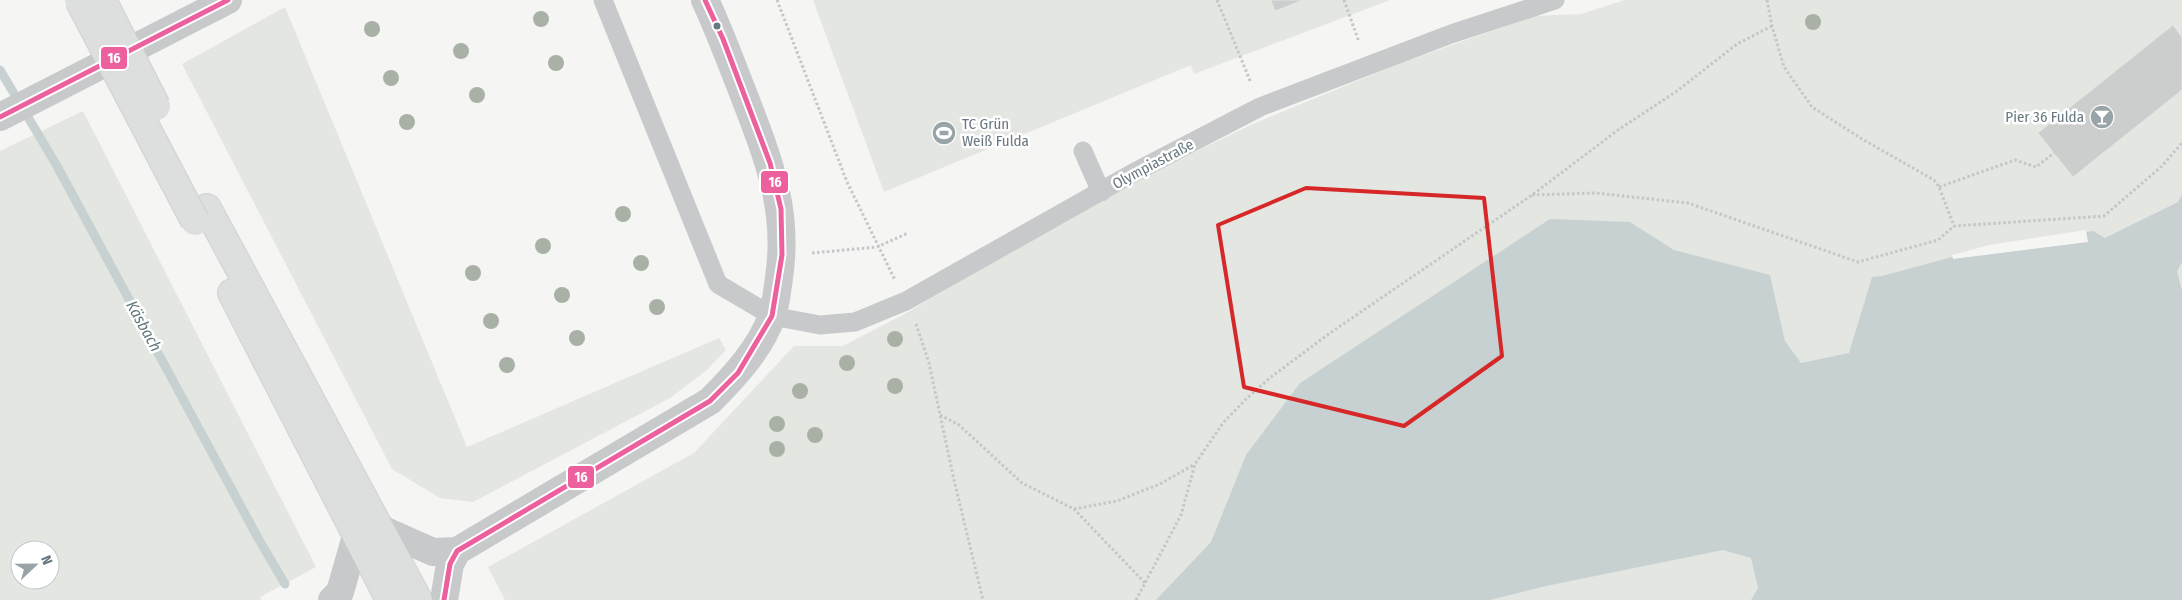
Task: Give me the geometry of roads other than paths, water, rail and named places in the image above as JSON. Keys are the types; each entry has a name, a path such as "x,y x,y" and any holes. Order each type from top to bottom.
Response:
{"main road":[{"path":"79,0 201,214 368,532 418,600"},
{"path":"102,0 201,214"},
{"path":"368,532 390,600"}],"street":[{"path":"0,117 55,87 228,0"},
{"path":"332,600 340,592 368,532 433,552 457,551 710,401 738,373 772,316 782,260 781,209 770,163 705,0"},
{"path":"444,600 450,564 457,551"}],"lane":[{"name":"Olympiastraße","path":"603,0 718,284 772,316 806,323 834,325 855,322 906,300 1260,107 1451,34 1548,2"},
{"path":"1082,151 1101,192"}],"waterway":[{"name":"Käsbach","path":"0,70 57,166 258,538 285,584"}],"place":[{"name":"Pier 36 Fulda","path":"2102,117"},
{"name":"TC Grün Weiß Fulda","path":"944,133"}]}
